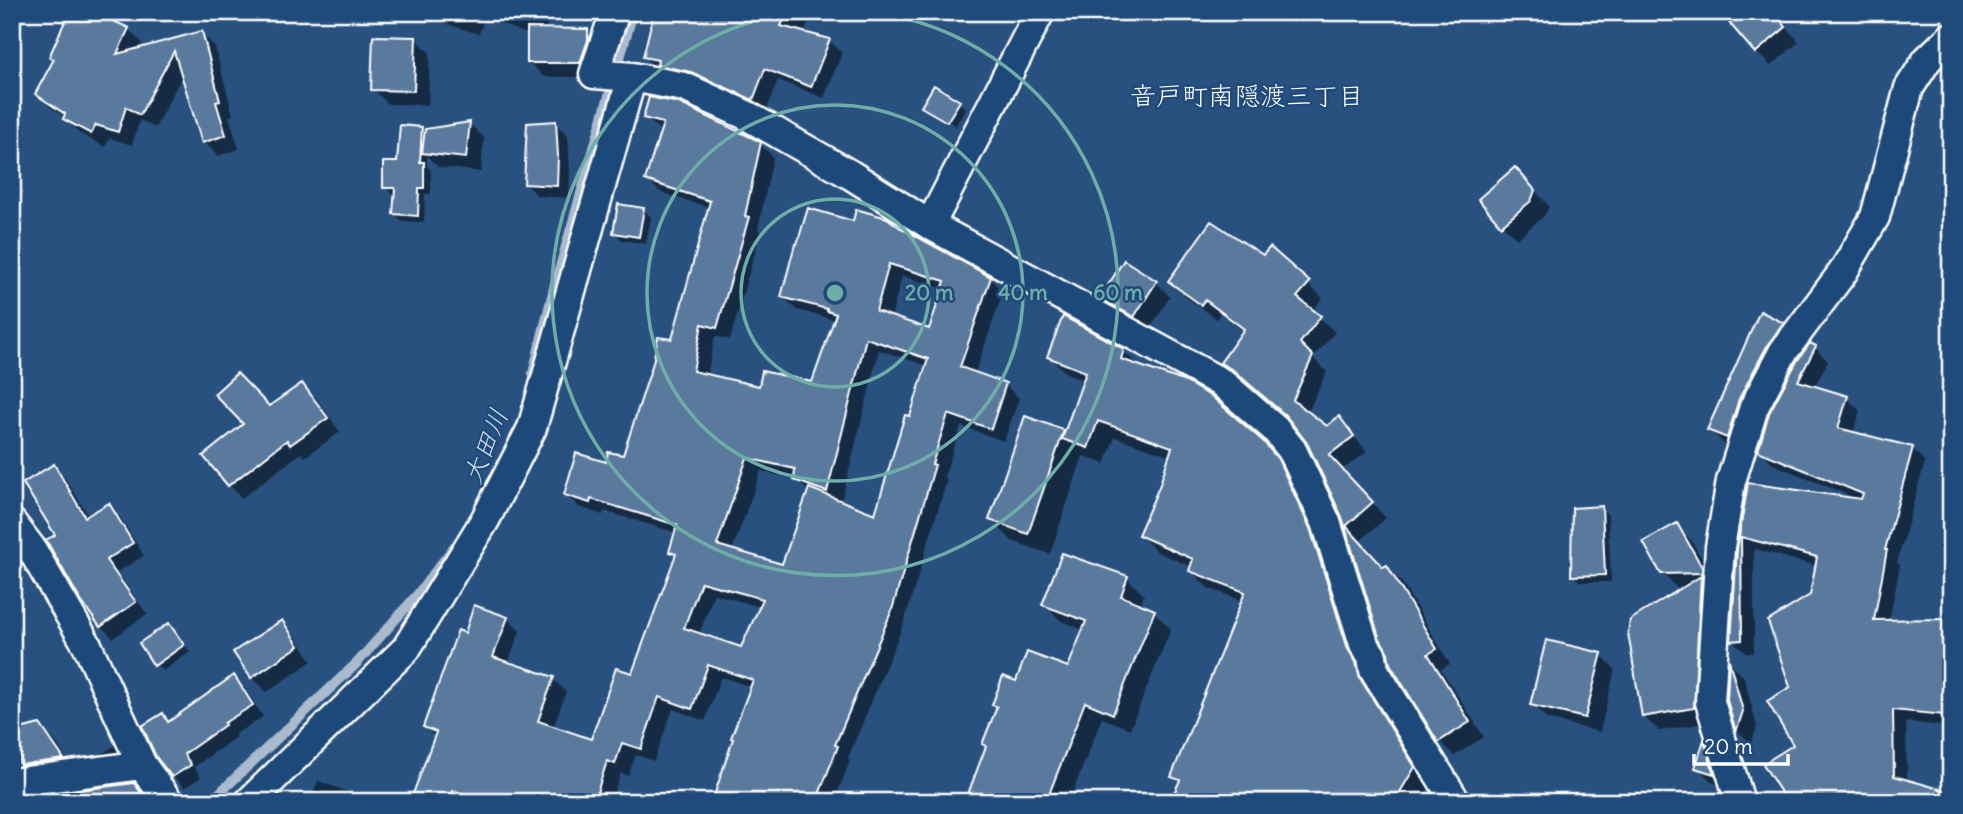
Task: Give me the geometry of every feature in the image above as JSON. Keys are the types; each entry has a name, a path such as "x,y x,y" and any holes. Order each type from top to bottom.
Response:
{"street":[{"path":"615,12 594,74 632,77 684,87 746,116 930,225 1222,383 1275,429 1292,450 1326,522 1364,644 1372,656 1374,670 1456,802"},
{"path":"930,225 1040,12"},
{"path":"1741,802 1710,702 1720,547 1731,481 1754,407 1783,352 1843,272 1875,217 1909,88 1927,60 1951,37"},
{"path":"249,802 406,649 485,520 532,428 632,77"},
{"path":"12,523 31,548 87,645 142,765 169,802"},
{"path":"12,783 142,765"}],"building":[{"path":"69,12 94,12 129,28 117,54 202,31 220,101 216,102 226,135 202,143 174,51 140,115 126,107 118,132 96,125 91,134 63,119 65,114 35,94 54,59 49,57"},
{"path":"654,12 787,12 781,26 830,39 811,87 765,69 753,100 691,72 657,65 658,60 643,57"},
{"path":"1720,12 1774,12 1786,27 1755,53"},
{"path":"527,28 588,29 588,40 580,63 527,63"},
{"path":"373,36 416,37 414,91 371,90"},
{"path":"934,85 960,101 947,122 921,107"},
{"path":"649,97 679,103 761,142 745,216 749,217 717,328 702,324 693,371 759,386 762,371 812,382 836,314 827,309 781,297 808,208 853,221 856,209 887,218 991,277 960,367 1006,383 991,429 948,414 892,610 835,745 838,746 816,802 712,802 733,739 731,738 753,680 708,665 692,709 659,697 641,749 622,743 615,764 607,761 594,802 486,802 453,790 449,802 410,802 436,732 423,727 458,630 465,633 474,605 508,617 493,657 554,677 538,721 591,739 616,668 632,673 676,554 669,552 677,525 591,499 590,503 564,495 576,453 606,462 608,452 623,455 653,363 658,337 672,339 710,201 645,180 663,123 643,118","holes":["889,264 945,281 929,329 876,311","866,338 928,359 910,416 905,415 875,514 809,488 782,564 717,545 747,458 795,469 794,480 827,492","701,582 763,599 741,647 684,628"]},
{"path":"556,121 557,186 524,184 527,123"},
{"path":"470,122 466,158 422,153 425,129"},
{"path":"400,125 422,127 420,162 424,162 424,188 419,188 418,216 393,214 395,188 383,188 383,162 397,162"},
{"path":"1515,167 1535,190 1531,201 1501,226 1478,199"},
{"path":"618,204 644,208 639,237 613,233"},
{"path":"1211,221 1263,255 1270,247 1310,282 1297,297 1321,316 1300,343 1313,356 1293,400 1327,426 1339,416 1354,436 1329,455 1373,502 1346,526 1383,567 1387,565 1437,649 1428,654 1470,722 1438,742 1390,664 1342,517 1307,443 1286,416 1233,370 1220,363 1244,329 1205,300 1201,305 1168,281"},
{"path":"1124,260 1157,281 1134,317 1100,298"},
{"path":"1760,311 1784,323 1768,344 1739,399 1727,438 1707,430"},
{"path":"1063,316 1124,349 1121,359 1186,382 1212,397 1263,441 1278,459 1310,528 1348,649 1356,662 1360,678 1415,767 1394,802 1170,802 1180,780 1171,777 1245,592 1189,571 1193,559 1138,535 1159,487 1172,447 1098,421 1088,448 1062,439 1086,372 1047,357"},
{"path":"1810,343 1816,346 1798,381 1848,396 1838,428 1913,447 1885,550 1874,620 1944,619 1944,715 1893,710 1894,776 1951,792 1951,802 1787,802 1763,764 1793,745 1767,701 1790,687 1768,621 1810,595 1817,557 1741,537 1742,640 1731,641 1737,549 1748,483 1861,499 1863,494 1758,451 1769,413 1797,361"},
{"path":"237,373 269,406 302,383 328,418 290,445 287,440 228,486 203,456 243,424 214,394"},
{"path":"1025,416 1064,430 1028,534 989,520"},
{"path":"54,464 85,517 109,503 133,543 106,560 136,602 100,627 79,598 46,540 55,535 23,483"},
{"path":"1602,506 1605,575 1571,576 1572,508"},
{"path":"1677,523 1702,567 1702,573 1661,574 1643,542"},
{"path":"1062,553 1128,576 1121,596 1155,610 1113,714 1085,702 1046,802 965,802 986,746 982,744 997,707 992,705 1003,676 1016,681 1027,652 1068,667 1086,621 1042,605"},
{"path":"1701,576 1694,708 1642,717 1628,633 1630,620"},
{"path":"282,620 299,646 251,678 233,652"},
{"path":"169,623 184,645 154,666 139,643"},
{"path":"1546,640 1602,653 1585,718 1530,705"},
{"path":"1729,660 1743,711 1736,732 1727,700"},
{"path":"234,675 253,705 224,723 225,725 184,754 191,765 172,777 156,757 142,726 163,713 168,722"},
{"path":"40,724 64,759 20,765 12,731"},
{"path":"1704,740 1714,774 1695,768"},
{"path":"134,783 148,802 71,802 65,792"}],"waterway":[{"name":"大田川","path":"533,373 554,288 633,12"},
{"name":"大田川","path":"210,802 357,663 417,595 454,547"}],"district":[{"name":"音戸町南隠渡三丁目","path":"1247,95"}]}
